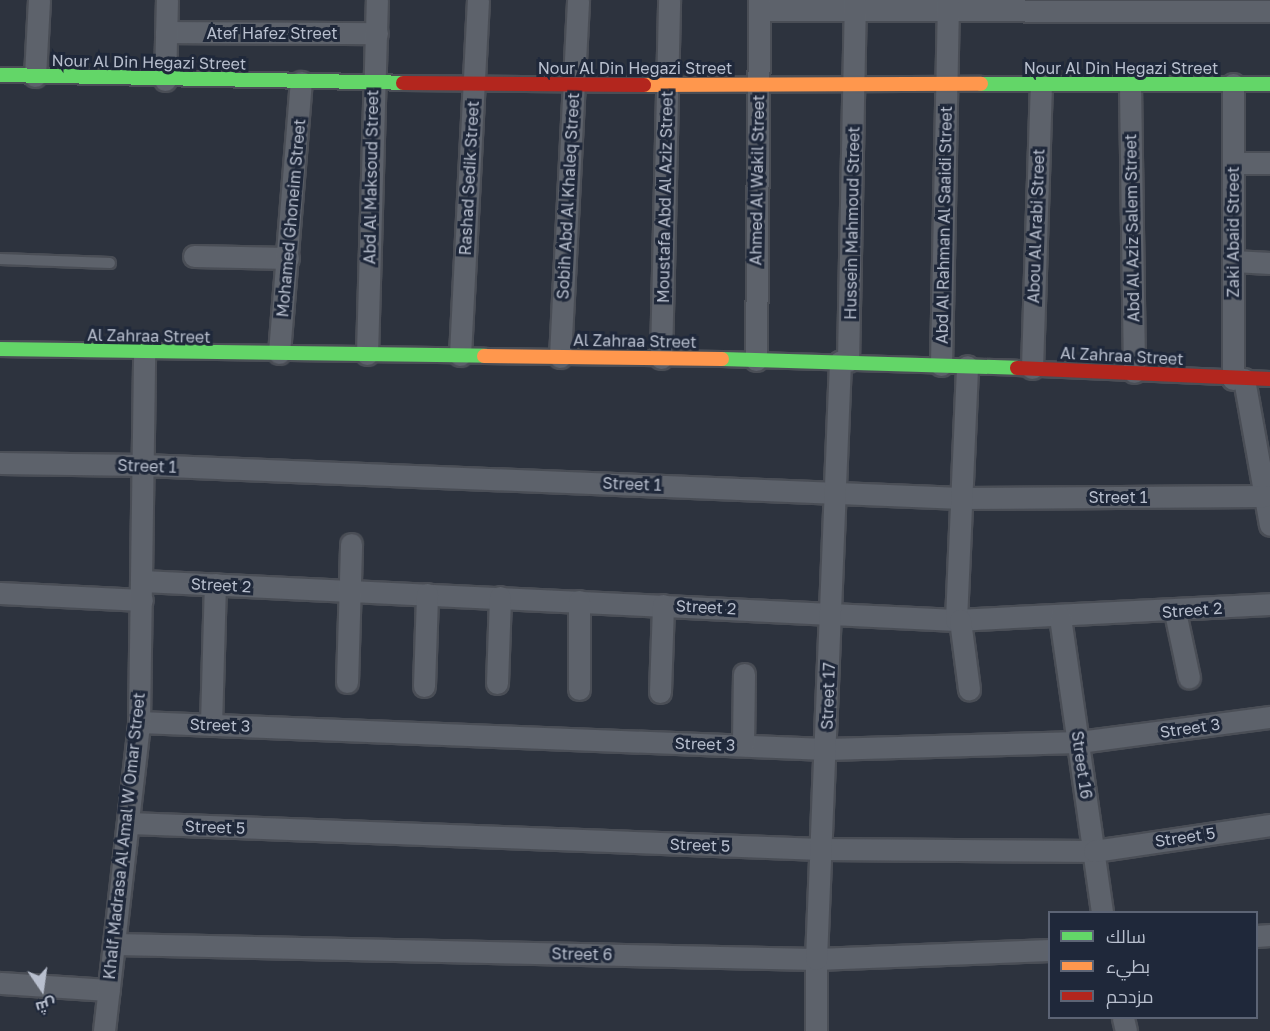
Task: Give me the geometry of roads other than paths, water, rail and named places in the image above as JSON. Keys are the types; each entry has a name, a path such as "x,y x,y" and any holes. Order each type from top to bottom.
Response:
{"street":[{"path":"36,76 39,0"},
{"path":"165,80 166,0"},
{"name":"Abd Al Maksoud Street","path":"367,354 377,0"},
{"name":"Rashad Sedik Street","path":"460,355 478,0"},
{"name":"Sobih Abd Al Khaleq Street","path":"560,357 578,0"},
{"name":"Moustafa Abd Al Aziz Street","path":"661,358 669,0"},
{"path":"759,5 1270,10"},
{"name":"Ahmed Al Wakil Street","path":"756,360 759,5"},
{"name":"Hussein Mahmoud Street","path":"844,361 855,84 855,6"},
{"name":"Abd Al Rahman Al Saaidi Street","path":"941,365 948,6"},
{"name":"Atef Hafez Street","path":"166,32 377,33"},
{"name":"Nour Al Din Hegazi Street","path":"0,75 474,85 1270,84"},
{"name":"Mohamed Ghoneim Street","path":"279,353 301,82"},
{"name":"Abou Al Arabi Street","path":"1032,368 1041,84"},
{"name":"Abd Al Aziz Salem Street","path":"1130,84 1134,372"},
{"name":"Zaki Abaid Street","path":"1233,84 1233,261 1238,379 1268,510"},
{"path":"1233,163 1270,163"},
{"path":"194,256 288,258"},
{"path":"1233,261 1270,262"},
{"name":"Al Zahraa Street","path":"0,350 844,361 1270,379"},
{"name":"Khalf Madrasa Al Amal W Omar Street","path":"104,1031 139,722 144,353"},
{"name":"Street 17","path":"816,1031 816,959 836,492 844,361"},
{"path":"967,366 958,620 969,689"},
{"name":"Street 1","path":"0,463 144,465 1268,510"},
{"path":"347,682 351,544"},
{"path":"211,724 215,584"},
{"name":"Street 2","path":"0,593 142,591 215,584 958,620 1175,612 1270,604"},
{"path":"424,686 427,594"},
{"path":"497,683 500,597"},
{"path":"579,601 579,689"},
{"path":"660,692 663,605"},
{"path":"1175,612 1189,678"},
{"name":"Street 16","path":"1060,617 1102,911"},
{"path":"743,745 744,674"},
{"name":"Street 3","path":"139,722 826,749 1079,742 1270,717"},
{"name":"Street 5","path":"129,823 821,849 1094,851 1270,825"},
{"name":"Street 6","path":"115,944 816,959 1048,950"},
{"path":"0,983 109,990"}],"lane":[{"path":"0,259 110,263"}]}
